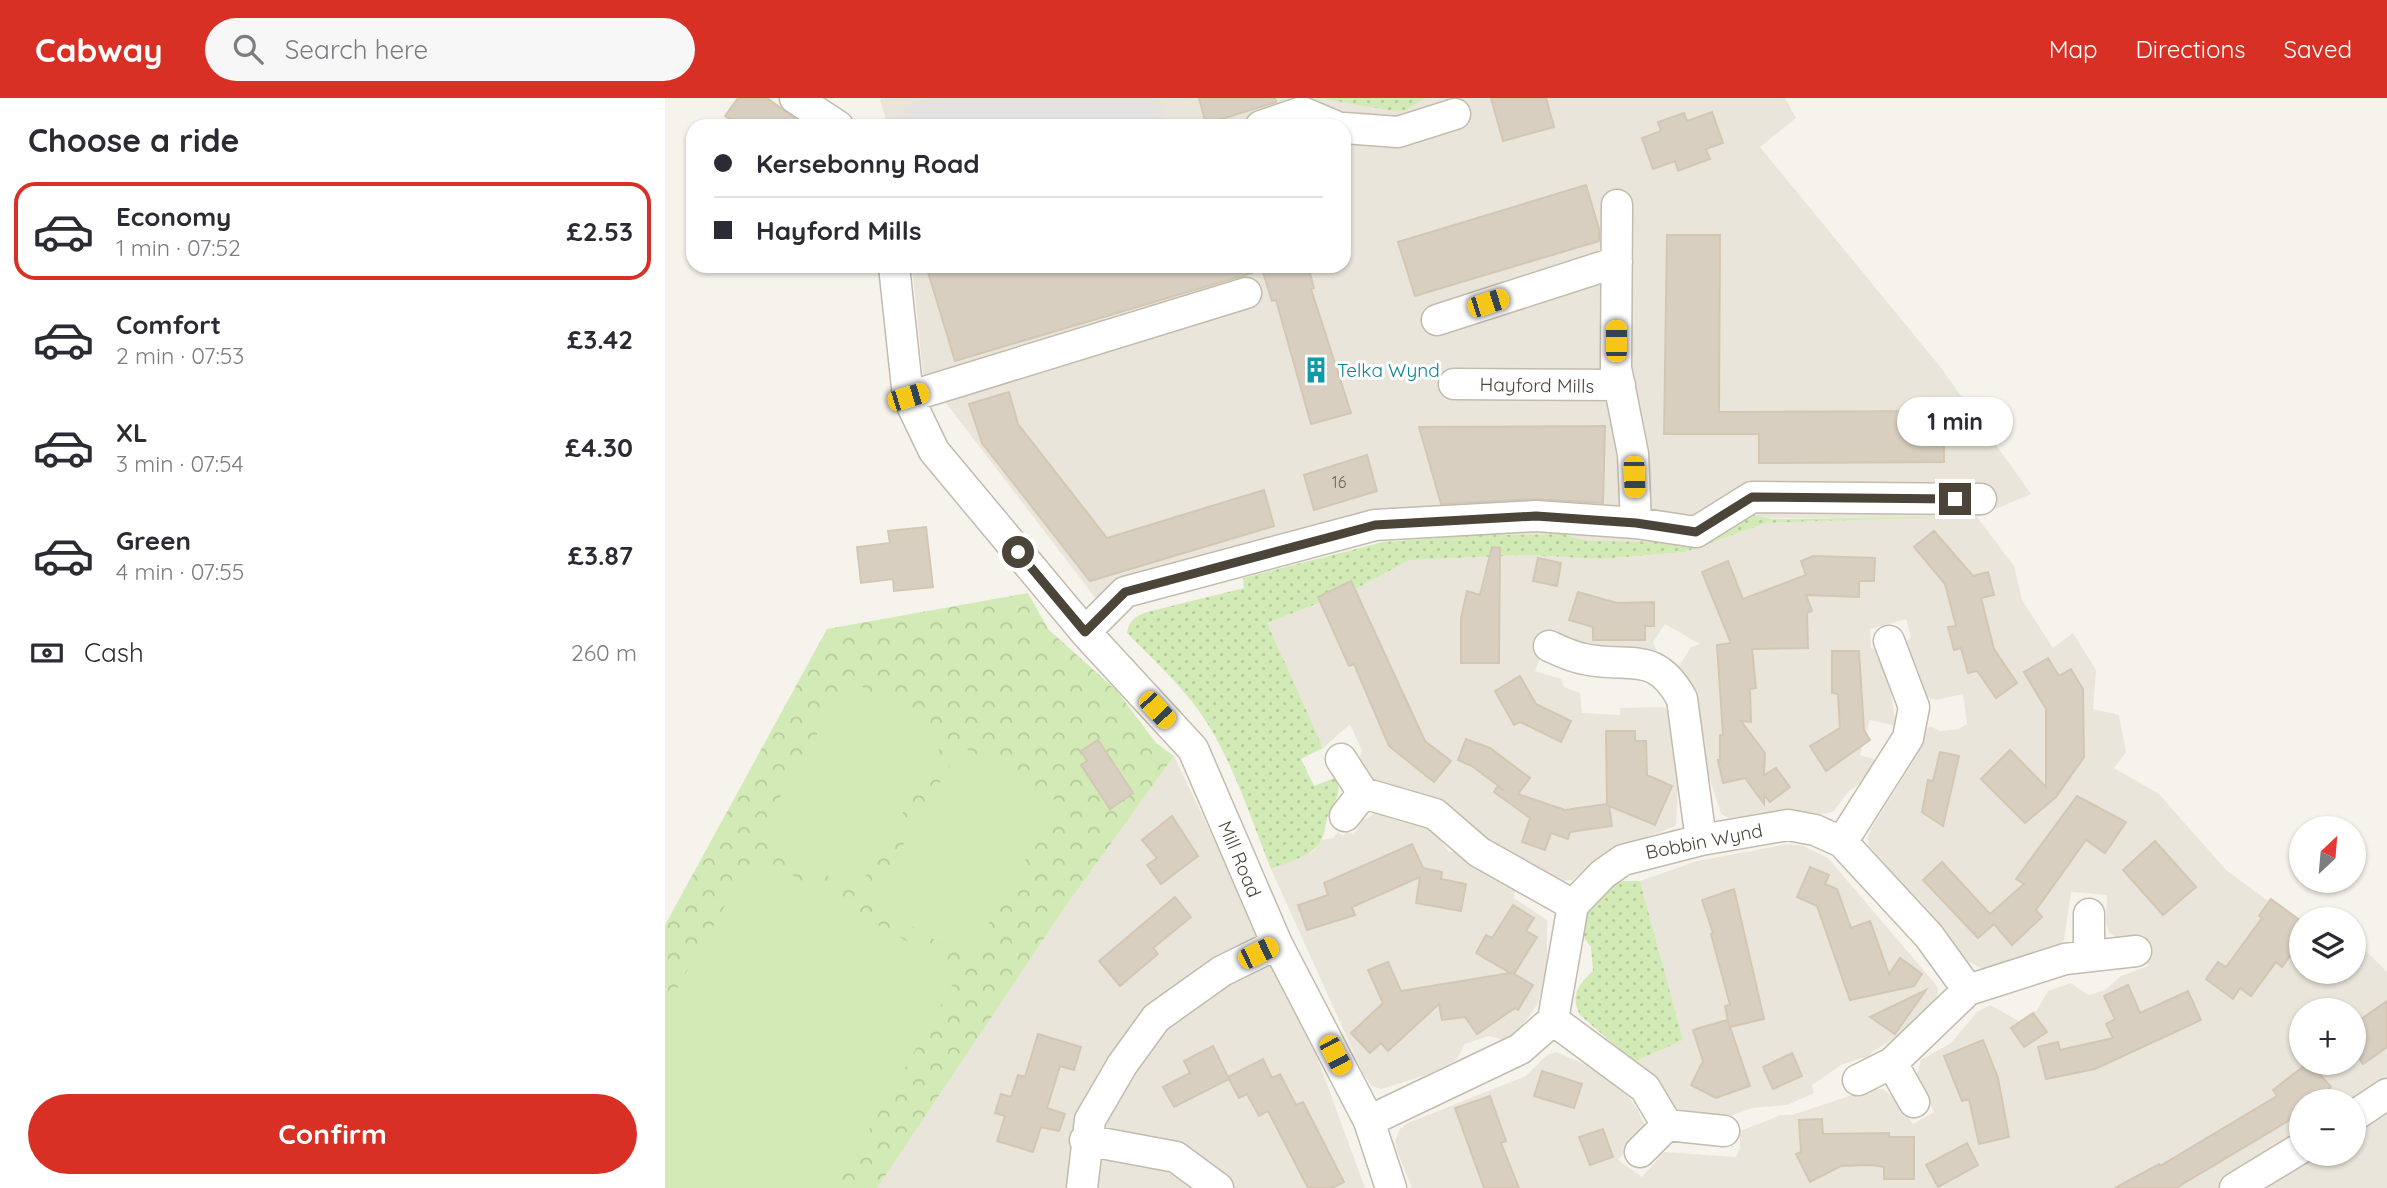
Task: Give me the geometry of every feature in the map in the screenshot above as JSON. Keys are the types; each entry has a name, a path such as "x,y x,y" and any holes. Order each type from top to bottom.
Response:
{"street":[{"path":"795,98 827,119"},
{"path":"1274,119 1300,105 1323,119"},
{"path":"1351,129 1398,132 1455,113"},
{"name":"Hayford Mills","path":"1616,205 1616,368 1633,454 1636,523"},
{"path":"1437,320 1617,262"},
{"name":"Mill Road","path":"895,273 908,397 934,451 1085,632 1193,749 1277,944 1369,1121 1391,1188"},
{"path":"908,397 1246,293"},
{"name":"Hayford Mills","path":"1454,384 1620,386"},
{"path":"1085,632 1125,592 1375,525 1536,516 1636,523 1696,532 1752,497 1981,499"},
{"path":"1842,842 1908,738 1915,707 1889,641"},
{"path":"1549,646 1583,659 1631,661 1657,667 1672,681 1682,699 1701,840"},
{"path":"1341,759 1363,793 1435,814 1479,852 1573,905 1553,1020 1520,1049 1369,1121"},
{"path":"1345,817 1363,793"},
{"name":"Bobbin Wynd","path":"1573,905 1603,874 1623,860 1701,840 1787,825 1815,830 1842,842 1929,936 1968,990"},
{"path":"2089,914 2089,955"},
{"path":"1082,1188 1085,1140 1090,1120 1122,1065 1156,1018 1222,971 1277,944"},
{"path":"1858,1080 1892,1063 1968,990 2065,959 2136,951"},
{"path":"1553,1020 1645,1088 1667,1125"},
{"path":"1892,1063 1914,1102"},
{"path":"2366,1110 2386,1099"},
{"path":"1667,1125 1724,1131"},
{"path":"1640,1152 1667,1125"},
{"path":"1085,1140 1176,1157 1217,1188"},
{"path":"2235,1188 2289,1155"}],"shaded area":[{"path":"927,98 1159,98 1166,119 889,119 904,114 903,107"},
{"path":"1785,98 1796,118 1760,147 1942,369 2031,494 1977,517 2014,566 2022,600 2053,648 2073,633 2096,670 2093,709 2119,715 2126,752 2114,768 2159,794 2226,870 2289,916 2289,984 2366,984 2366,951 2387,972 2387,1188 1412,1188 1397,1151 1395,1141 1400,1129 1408,1123 1526,1076 1547,1055 1556,1052 1594,1068 1620,1085 1638,1110 1646,1128 1618,1160 1642,1177 1664,1152 1736,1157 1740,1148 1740,1131 1781,1115 1792,1115 1870,1089 1883,1089 1896,1099 1913,1124 1934,1112 1916,1078 1921,1060 1951,1043 1977,1012 1990,1005 2019,1021 2037,1010 2048,991 2071,983 2088,995 2105,990 2121,976 2148,966 2138,936 2117,938 2109,932 2106,924 2107,895 2071,892 2064,940 2056,947 1996,969 1981,968 1963,959 1869,846 1867,838 1871,829 1917,755 1923,732 1930,726 1940,731 1959,729 1967,724 1963,694 1936,700 1927,697 1917,669 1908,664 1904,644 1911,637 1906,619 1870,629 1871,648 1878,650 1889,682 1896,726 1870,720 1860,755 1886,763 1848,792 1834,811 1825,814 1789,810 1729,818 1721,814 1676,671 1691,647 1700,644 1665,624 1653,642 1657,651 1653,658 1548,640 1535,671 1561,679 1564,687 1580,693 1582,713 1620,715 1620,708 1664,707 1671,716 1679,765 1676,826 1614,849 1572,880 1561,881 1379,786 1364,774 1358,762 1362,751 1350,724 1322,749 1267,623 1355,589 1410,560 1528,555 1601,559 1685,552 1766,523 1934,517 1758,518 1750,514 1734,526 1690,542 1651,542 1588,541 1562,534 1416,539 1405,512 1097,600 923,373 913,273 1351,273 1351,119 886,119 880,100"},
{"path":"1174,756 1314,1049 1365,1188 877,1188 1063,910"},
{"path":"1379,811 1428,824 1449,852 1458,852 1477,869 1515,891 1514,898 1547,920 1547,965 1543,985 1537,1005 1516,1034 1506,1041 1489,1036 1465,1044 1456,1060 1429,1074 1381,1089 1372,1086 1364,1075 1271,869 1314,851 1322,840 1333,838 1338,832 1343,836 1347,831 1353,835 1363,820"},
{"path":"1788,844 1803,846 1828,858 1937,986 1938,995 1914,1031 1906,1037 1893,1039 1872,1052 1868,1061 1862,1058 1841,1065 1812,1085 1814,1093 1787,1105 1752,1108 1731,1116 1726,1114 1705,1119 1677,1116 1634,1062 1683,1040 1640,881 1697,861"}],"green space":[{"path":"1319,98 1425,98 1406,110 1394,111"},
{"path":"1750,514 1771,519 1977,516 1766,523 1685,552 1601,559 1528,555 1410,560 1355,589 1267,623 1323,748 1301,759 1314,786 1337,777 1339,787 1338,796 1318,845 1300,858 1271,869 1235,778 1209,726 1181,689 1127,633 1134,619 1147,612 1244,588 1243,578 1383,542 1479,535 1483,529 1496,528 1503,535 1562,534 1588,541 1689,542 1734,526 1736,520"},
{"path":"1028,593 1048,629 1117,691 1156,743 1174,756 1063,910 877,1188 665,1188 665,925 827,629"},
{"path":"849,679 947,736 856,893 758,835"},
{"path":"961,746 1059,802 968,959 870,902"},
{"path":"755,854 960,972 836,1188 665,1188 665,1009"},
{"path":"1618,881 1640,881 1683,1040 1634,1062 1580,1015 1576,1002 1577,991 1593,971 1591,947 1579,931 1581,924 1600,898"}],"building":[{"path":"738,98 767,98 796,119 730,119 725,116"},
{"path":"1199,98 1275,98 1276,102 1222,119 1205,119"},
{"path":"1491,98 1546,98 1554,127 1503,141"},
{"path":"1712,112 1723,143 1706,149 1710,159 1678,171 1675,161 1653,169 1642,138 1661,131 1658,122 1684,113 1687,121"},
{"path":"1586,185 1599,229 1599,241 1415,296 1398,242"},
{"path":"1667,235 1720,235 1719,412 1944,411 1944,462 1759,463 1759,434 1664,434"},
{"path":"928,273 1252,273 955,361"},
{"name":"Telka Wynd","path":"1263,273 1310,273 1314,288 1311,289 1351,413 1311,424 1276,300 1272,301"},
{"path":"1009,392 1018,424 1107,538 1264,490 1274,526 1090,581 982,443 969,404"},
{"path":"1605,426 1603,503 1535,499 1441,504 1419,427"},
{"path":"1367,455 1377,491 1314,510 1304,475"},
{"path":"926,527 933,587 894,591 893,579 861,583 857,547 890,543 888,531"},
{"path":"1934,531 1973,576 1988,572 1994,595 1981,598 1994,649 2017,683 1996,698 1977,671 1968,673 1961,648 1954,650 1948,627 1956,626 1945,584 1914,547"},
{"path":"1492,547 1500,548 1499,663 1461,663 1461,618 1467,591 1480,595"},
{"path":"1813,556 1875,558 1874,581 1859,581 1859,597 1806,595 1812,611 1807,613 1808,648 1752,649 1756,688 1750,689 1751,722 1741,721 1765,753 1764,775 1776,768 1790,787 1770,802 1764,795 1764,804 1745,778 1723,783 1718,760 1720,735 1723,735 1717,645 1731,643 1702,572 1728,561 1743,599 1806,575 1801,561"},
{"path":"1538,558 1561,563 1557,586 1533,581"},
{"path":"1351,581 1425,741 1451,761 1434,782 1389,746 1354,664 1349,666 1318,597"},
{"path":"1578,592 1617,603 1654,602 1654,626 1645,626 1645,640 1593,640 1593,627 1569,620"},
{"path":"1832,651 1859,651 1864,730 1870,740 1826,771 1810,746 1840,728 1838,694 1832,693"},
{"path":"2048,658 2059,676 2071,669 2083,689 2084,757 2056,797 2025,823 1981,779 2010,750 2046,787 2046,709 2024,672"},
{"path":"1520,676 1536,704 1571,721 1561,742 1520,722 1514,725 1495,691"},
{"path":"1606,731 1635,731 1635,741 1646,741 1647,775 1672,786 1655,825 1609,806 1612,826 1570,832 1568,839 1551,833 1545,850 1522,842 1530,818 1494,792 1497,787 1504,790 1472,766 1458,760 1466,739 1490,748 1530,778 1518,794 1565,810 1607,804"},
{"path":"1098,740 1133,793 1110,809 1081,765 1087,761 1081,751"},
{"path":"1940,752 1959,756 1943,826 1922,812 1928,780 1933,781"},
{"path":"2077,796 2126,822 2105,853 2086,840 2036,910 2042,917 2012,945 1994,924 1978,938 1923,880 1942,862 1990,914 2024,884 2016,879"},
{"path":"1172,816 1198,856 1161,884 1147,865 1157,858 1142,840"},
{"path":"2155,841 2196,887 2163,915 2123,870"},
{"path":"1412,844 1423,868 1442,872 1441,879 1466,884 1461,911 1416,903 1420,877 1352,907 1355,915 1307,930 1298,905 1328,895 1324,883"},
{"path":"1810,867 1829,875 1825,884 1837,889 1851,928 1870,921 1889,974 1900,958 1922,974 1914,986 1850,1000 1817,906 1797,897"},
{"path":"1734,889 1764,1019 1730,1027 1750,1086 1716,1098 1691,1085 1703,1061 1693,1030 1727,1020 1729,1026 1725,1006 1730,1005 1711,934 1713,933 1702,900"},
{"path":"1175,897 1191,917 1153,948 1158,954 1120,986 1099,961"},
{"path":"2271,899 2289,912 2289,957 2282,967 2276,962 2251,996 2240,988 2233,999 2206,979 2218,962 2226,967 2262,918 2259,916"},
{"path":"1513,905 1534,918 1526,931 1537,937 1514,974 1533,985 1518,1010 1515,1008 1477,1034 1465,1017 1442,1020 1439,1004 1388,1051 1381,1043 1370,1053 1351,1033 1383,1003 1368,970 1388,962 1401,991 1510,973 1476,953 1486,935 1492,938"},
{"path":"2128,985 2140,1013 2188,991 2201,1020 2095,1069 2046,1079 2038,1047 2058,1042 2060,1050 2113,1038 2106,1024 2115,1019 2104,996"},
{"path":"1926,990 1895,1034 1870,1017"},
{"path":"2387,1001 2387,1047 2366,1062 2366,1016"},
{"path":"2033,1013 2047,1032 2024,1047 2011,1028"},
{"path":"1038,1034 1081,1047 1074,1070 1060,1066 1047,1108 1065,1114 1059,1131 1041,1127 1033,1152 997,1141 1005,1116 995,1113 1001,1094 1011,1097 1018,1075 1025,1077"},
{"path":"1983,1040 1998,1078 2009,1137 1979,1144 1969,1099 1962,1101 1944,1056"},
{"path":"1213,1046 1228,1077 1263,1059 1272,1078 1280,1074 1296,1105 1303,1102 1344,1182 1332,1188 1308,1188 1268,1111 1259,1116 1247,1094 1239,1098 1229,1079 1174,1107 1163,1087 1190,1073 1184,1061"},
{"path":"1792,1053 1802,1076 1773,1089 1763,1067"},
{"path":"1542,1071 1582,1084 1574,1108 1534,1096"},
{"path":"2292,1075 2320,1075 2331,1087 2289,1089 2289,1120 2176,1188 2115,1188 2159,1164 2160,1166 2277,1096 2273,1090"},
{"path":"1490,1096 1506,1141 1501,1143 1519,1188 1484,1188 1455,1108"},
{"path":"1822,1119 1823,1134 1889,1133 1889,1137 1914,1137 1914,1179 1884,1179 1884,1167 1871,1165 1841,1166 1810,1182 1796,1154 1801,1152 1799,1120"},
{"path":"1603,1129 1613,1157 1590,1165 1579,1137"},
{"path":"1967,1143 1978,1165 1938,1187 1926,1165"}],"place":[{"name":"Telka Wynd","path":"1316,370"}],"route":[{"path":"1018,552 1085,632 1125,592 1375,525 1458,518 1536,516 1636,523 1696,532 1752,497 1955,499"}]}
